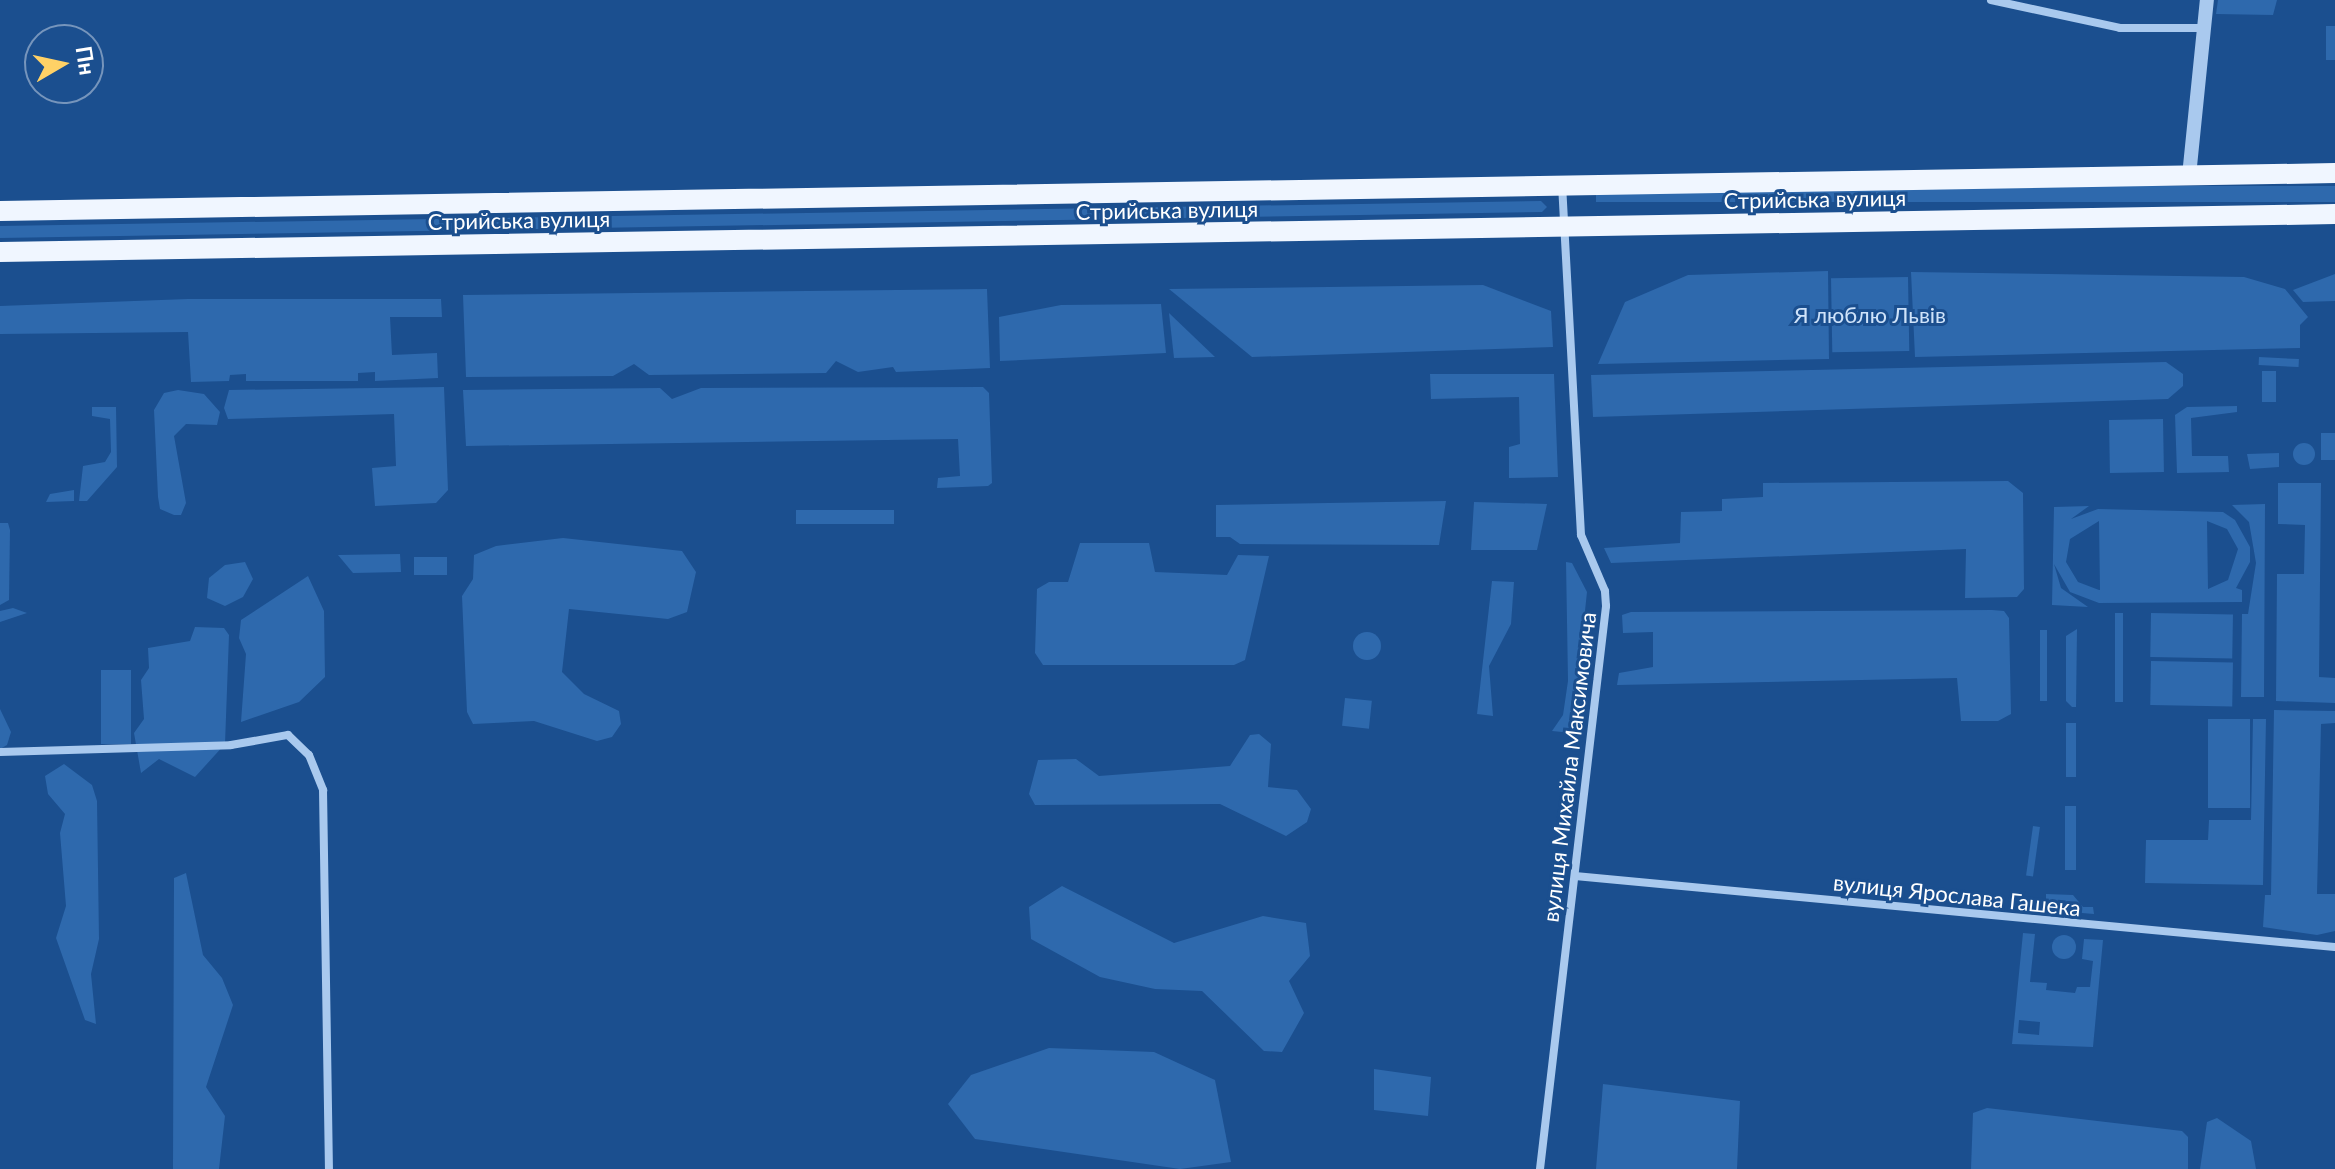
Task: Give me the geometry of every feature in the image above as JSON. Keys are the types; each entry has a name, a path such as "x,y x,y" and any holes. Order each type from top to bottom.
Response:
{"main road":[{"name":"Стрийська вулиця","path":"0,211 2335,173"},
{"name":"Стрийська вулиця","path":"0,252 1564,230 2335,214"}],"street":[{"path":"1991,0 2120,28 2203,28"},
{"path":"2189,176 2207,0"},
{"name":"вулиця Михайла Максимовича","path":"1540,1169 1606,606 1605,591 1581,535 1562,185"},
{"path":"0,752 231,745 288,735 309,755 323,790 329,1169"},
{"name":"вулиця Ярослава Гашека","path":"1575,876 2335,947"}],"green space":[{"path":"2218,0 2277,0 2273,15 2216,14"},
{"path":"2326,26 2335,26 2335,60 2326,60"},
{"path":"1596,186 2335,186 2335,202 1596,202"},
{"path":"1541,201 1547,207 1542,212 0,238 0,226"},
{"path":"1828,271 1829,359 1598,364 1625,302 1688,275"},
{"path":"1911,272 2244,277 2285,289 2308,317 2300,325 2300,348 1915,357"},
{"path":"2335,274 2335,301 2303,302 2293,290"},
{"name":"Я люблю Львів","path":"1908,277 1909,351 1832,352 1831,278"},
{"path":"1483,285 1551,311 1553,347 1252,357 1169,289"},
{"path":"987,289 990,368 896,372 893,367 858,372 836,361 826,373 649,375 634,364 613,376 466,377 463,295"},
{"path":"188,299 441,299 442,317 390,317 392,355 437,353 438,378 375,381 375,372 358,373 358,381 246,381 246,374 230,375 229,381 191,382 188,332 0,334 0,306"},
{"path":"1161,304 1166,353 1000,361 999,317 1061,305"},
{"path":"1169,313 1215,357 1174,358"},
{"path":"2259,357 2299,359 2299,367 2259,365"},
{"path":"2166,362 2183,374 2183,386 2168,399 1593,417 1591,375"},
{"path":"2262,371 2276,371 2276,402 2262,402"},
{"path":"1430,374 1554,374 1558,477 1509,478 1509,447 1520,444 1519,397 1431,399"},
{"path":"444,387 448,490 436,503 375,506 372,468 396,466 394,414 228,419 224,408 229,390"},
{"path":"983,387 989,393 992,483 988,486 937,488 938,478 960,476 958,439 466,446 463,390 660,388 672,399 701,388"},
{"path":"178,390 204,394 220,412 217,425 186,424 174,436 186,503 181,515 174,515 160,509 154,410 164,393"},
{"path":"2237,406 2237,412 2191,418 2192,456 2228,456 2229,472 2177,473 2175,415 2187,407"},
{"path":"92,407 116,407 117,467 87,501 79,501 83,466 105,462 111,452 110,419 92,416"},
{"path":"2163,419 2164,472 2110,473 2109,420"},
{"path":"2321,433 2335,433 2335,460 2321,460"},
{"path":"2304,443 2312,446 2315,454 2312,462 2304,465 2296,462 2293,454 2296,446"},
{"path":"2279,453 2279,467 2250,469 2247,454"},
{"path":"2008,481 2023,493 2024,589 2017,597 1965,598 1966,549 1611,563 1604,548 1680,543 1681,512 1722,511 1722,499 1763,497 1763,483"},
{"path":"2278,483 2321,483 2319,677 2335,678 2335,703 2276,701 2277,574 2304,574 2305,525 2278,524"},
{"path":"74,490 74,501 46,502 50,494"},
{"path":"1446,501 1439,545 1240,544 1230,537 1216,537 1216,505"},
{"path":"1474,502 1547,504 1537,550 1471,550"},
{"path":"2265,504 2264,697 2241,697 2242,614 2248,614 2256,563 2249,522 2232,505"},
{"path":"2089,506 2071,519 2098,509 2223,512 2235,520 2250,547 2250,562 2236,588 2242,590 2242,602 2099,603 2070,592 2054,564 2061,588 2088,607 2052,605 2054,507","holes":["2099,521 2100,590 2078,582 2066,562 2070,539","2207,521 2227,529 2238,549 2228,580 2208,589"]},
{"path":"796,510 894,510 894,524 796,524"},
{"path":"0,523 8,523 10,530 9,600 0,605"},
{"path":"563,538 682,551 696,572 687,612 668,619 569,609 562,672 584,694 619,711 621,724 612,737 597,741 534,721 473,724 467,712 462,596 473,579 474,555 496,546"},
{"path":"1080,543 1149,543 1155,572 1227,575 1238,555 1269,556 1245,660 1234,665 1043,665 1035,653 1037,589 1049,582 1068,582"},
{"path":"400,554 401,572 353,573 338,555"},
{"path":"414,557 447,557 447,575 414,575"},
{"path":"245,562 253,579 243,597 225,606 207,598 209,578 225,565"},
{"path":"1566,562 1572,563 1587,592 1572,733 1552,731 1563,715 1568,681"},
{"path":"308,576 324,611 325,677 299,702 241,722 246,654 239,638 241,620"},
{"path":"1492,581 1514,582 1511,624 1489,666 1493,716 1477,714"},
{"path":"13,608 27,613 0,622 0,611"},
{"path":"2004,611 2009,618 2011,714 1998,721 1961,721 1957,678 1617,685 1619,673 1653,667 1653,632 1623,633 1622,615 1631,612"},
{"path":"2115,613 2123,613 2123,702 2115,702"},
{"path":"2151,613 2233,614 2232,658 2150,657"},
{"path":"195,627 224,628 229,635 225,744 195,777 159,759 141,773 134,733 144,719 141,680 149,668 148,648 190,641"},
{"path":"2077,629 2076,707 2072,707 2066,701 2066,636"},
{"path":"2040,630 2047,630 2047,701 2040,701"},
{"path":"1367,632 1377,636 1381,646 1377,656 1367,660 1357,656 1353,646 1357,636"},
{"path":"2151,661 2233,662 2232,706 2150,705"},
{"path":"101,670 131,670 131,744 101,744"},
{"path":"1345,698 1372,701 1369,729 1342,726"},
{"path":"0,709 11,732 7,745 0,749"},
{"path":"2274,710 2335,711 2335,723 2321,724 2317,894 2335,894 2335,931 2317,935 2263,927 2265,895 2271,895"},
{"path":"2208,719 2250,719 2250,808 2208,808"},
{"path":"2253,719 2266,719 2263,885 2145,883 2146,840 2208,840 2209,820 2251,820"},
{"path":"2066,723 2076,723 2076,777 2066,777"},
{"path":"1259,734 1271,744 1268,787 1297,790 1311,809 1307,822 1286,836 1220,804 1035,805 1029,794 1038,760 1076,759 1099,776 1230,766 1250,735"},
{"path":"64,764 92,785 97,801 99,939 91,974 96,1024 85,1020 56,938 66,906 60,833 65,814 48,794 45,776"},
{"path":"2065,806 2076,806 2076,870 2065,870"},
{"path":"2033,826 2040,827 2033,876 2026,876"},
{"path":"186,873 203,955 222,978 233,1005 206,1087 225,1116 219,1169 173,1169 174,878"},
{"path":"1062,886 1174,943 1263,916 1306,923 1310,956 1289,981 1304,1013 1282,1052 1264,1051 1202,991 1155,989 1100,977 1031,939 1029,907"},
{"path":"2046,894 2073,895 2083,907 2093,907 2094,914 2046,910"},
{"path":"2023,933 2035,934 2030,982 2047,983 2046,990 2075,993 2077,987 2090,987 2093,961 2082,959 2084,939 2103,940 2093,1047 2012,1044","holes":["2019,1020 2040,1022 2039,1035 2018,1033"]},
{"path":"2064,935 2073,938 2076,947 2073,956 2064,959 2055,956 2052,947 2055,938"},
{"path":"1049,1048 1154,1052 1215,1080 1231,1162 1180,1169 975,1139 948,1104 971,1075"},
{"path":"1374,1069 1431,1077 1428,1116 1374,1110"},
{"path":"1603,1084 1740,1101 1737,1169 1596,1169"},
{"path":"1987,1108 2182,1131 2188,1137 2188,1169 1971,1169 1973,1113"},
{"path":"2217,1118 2251,1141 2256,1169 2200,1169 2207,1122"}]}
